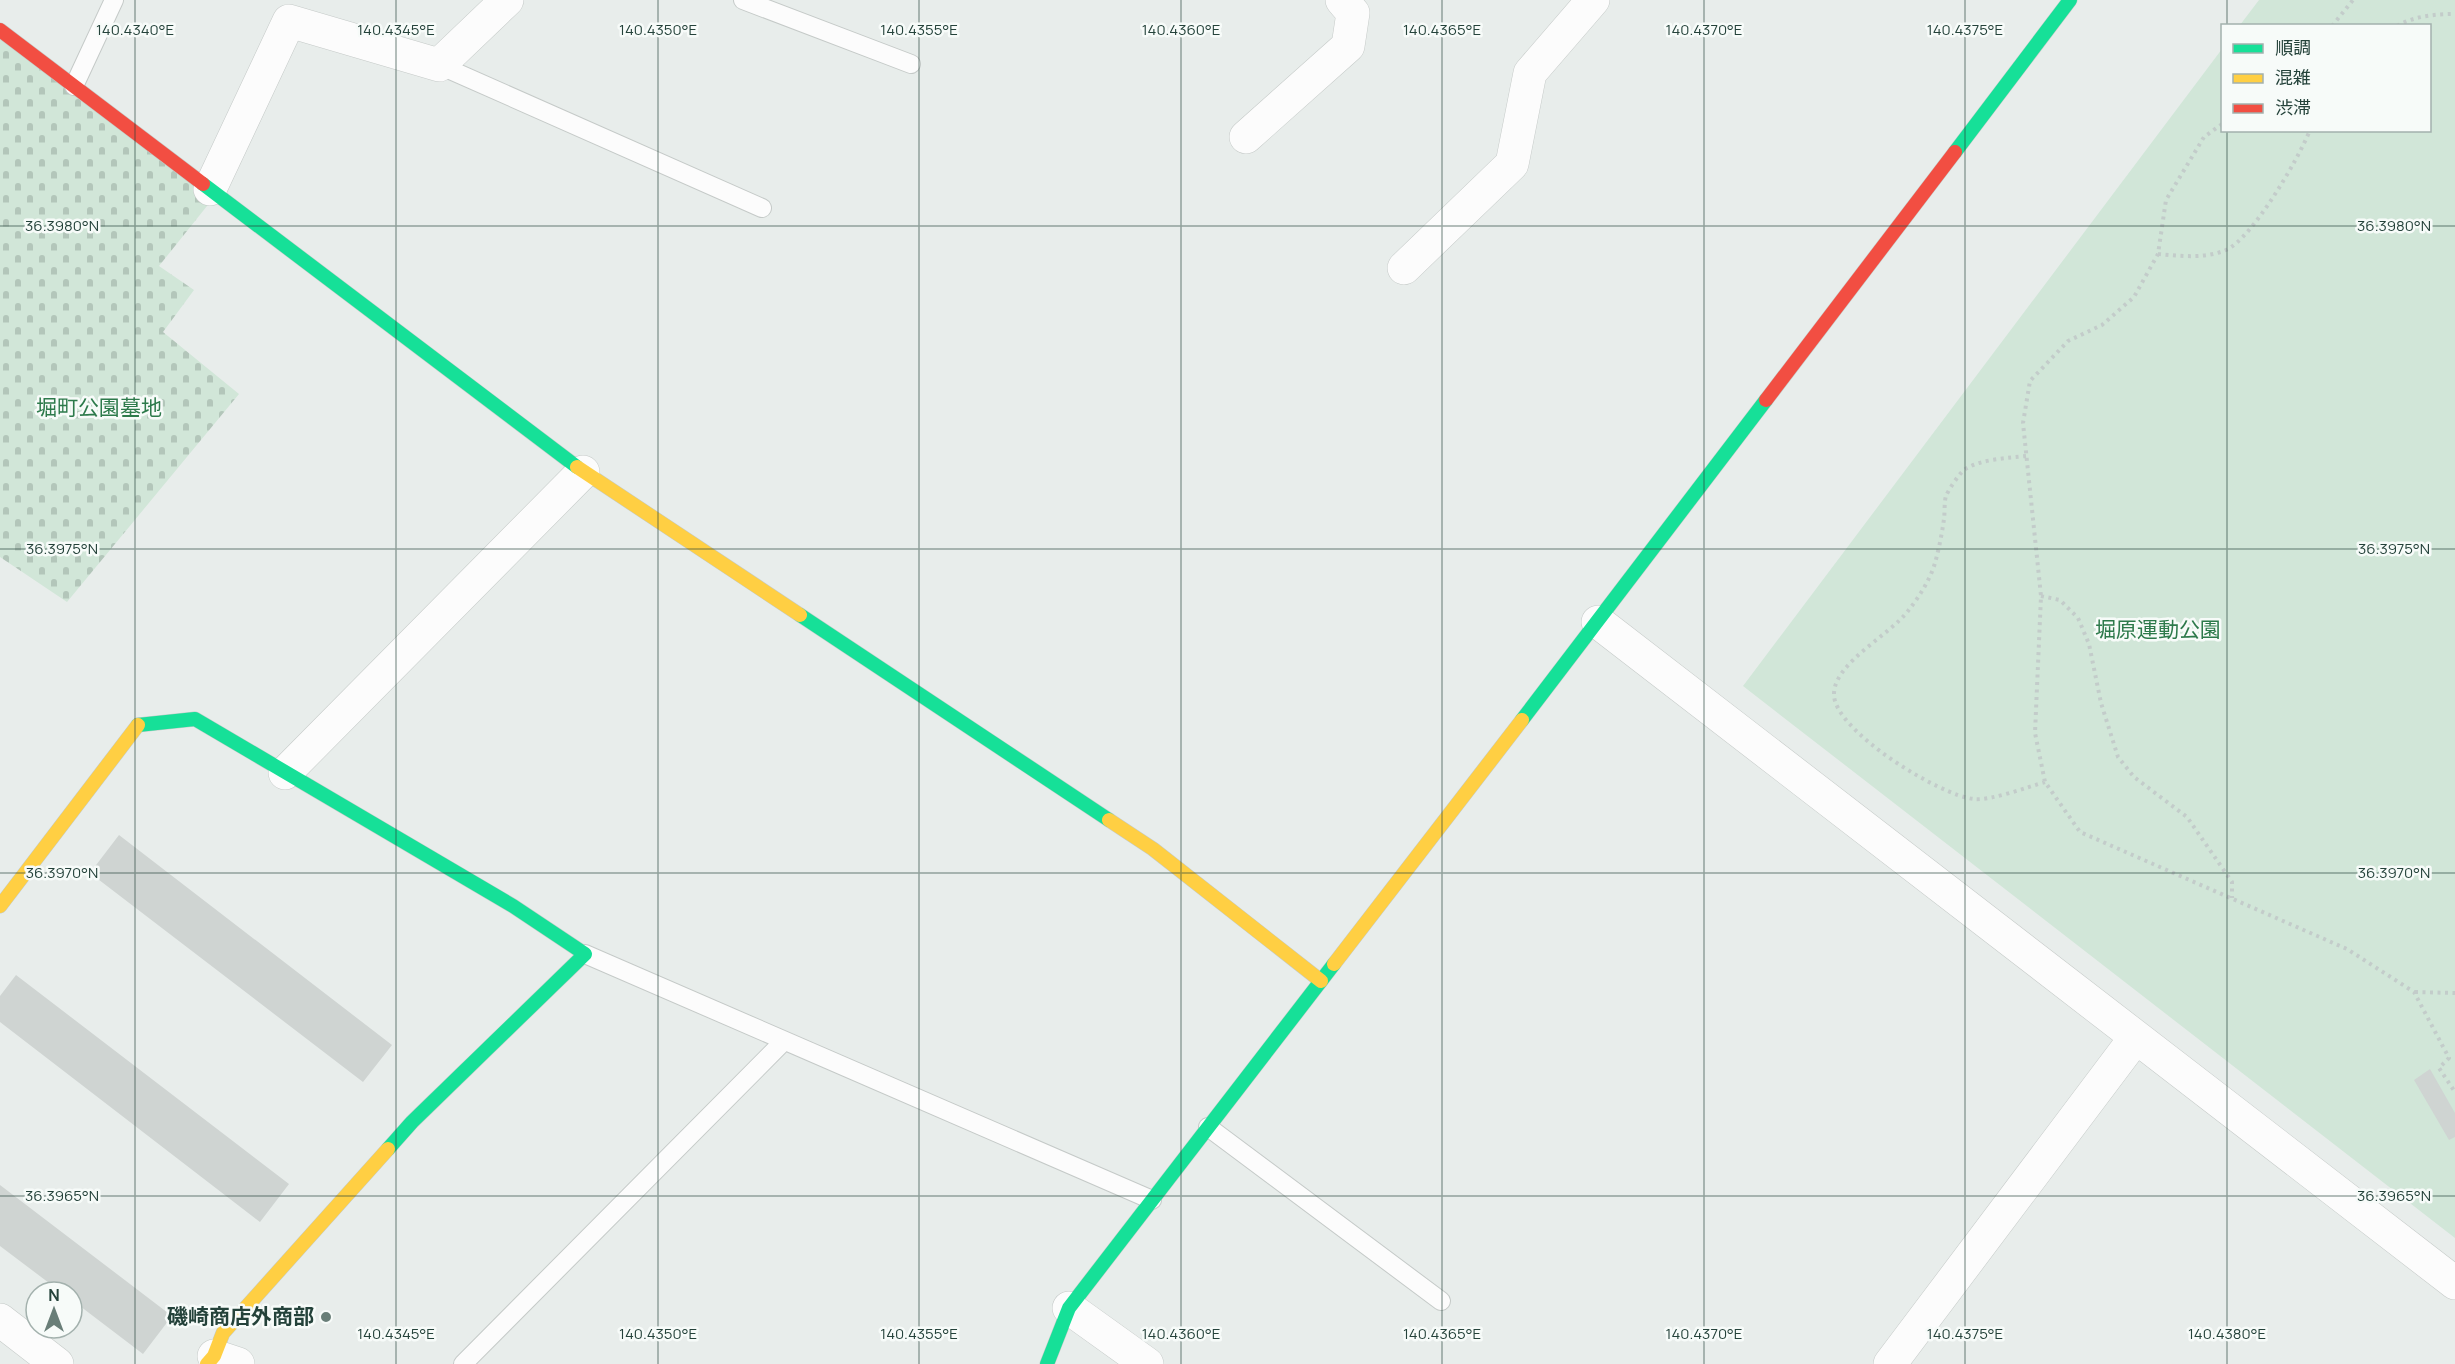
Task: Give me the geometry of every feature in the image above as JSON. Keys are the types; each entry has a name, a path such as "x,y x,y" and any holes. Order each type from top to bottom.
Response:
{"street":[{"path":"210,189 289,21 439,65 507,0"},
{"path":"1246,137 1348,46 1353,13 1342,0"},
{"path":"1404,268 1512,164 1530,73 1593,0"},
{"path":"1047,1364 1069,1308 1598,622 2070,0"},
{"path":"0,30 583,472 1153,849 1321,981"},
{"path":"285,773 583,472"},
{"path":"1598,622 2455,1284"},
{"path":"0,906 136,725 195,719 513,906 585,954 412,1122 223,1333 220,1361"},
{"path":"1890,1364 2136,1038"},
{"path":"1069,1308 1147,1364"},
{"path":"0,1320 57,1364"}],"lane":[{"path":"74,87 114,0"},
{"path":"743,0 911,64"},
{"path":"439,65 762,208"},
{"path":"585,954 1152,1200"},
{"path":"463,1364 784,1041"},
{"path":"1208,1127 1440,1301"}],"path":[{"path":"2334,24 2353,0"},
{"path":"2401,24 2442,14 2455,14"},
{"path":"2221,125 2204,137 2166,200 2158,254 2134,297 2102,325 2068,341 2030,381 2023,423 2041,596 2035,733 2045,782 2080,832 2347,949 2414,992 2449,1058 2439,1068 2455,1092"},
{"path":"2158,254 2195,257 2228,249 2259,220 2309,132"},
{"path":"2026,456 1993,460 1964,470 1946,496 1943,529 1935,565 1924,587 1907,612 1873,645 1848,663 1838,679 1834,694 1839,711 1877,750 1946,792 1976,799 2045,782"},
{"path":"2041,596 2060,600 2078,618 2088,644 2101,703 2118,757 2133,777 2187,817 2232,882 2232,898"},
{"path":"2414,992 2455,993"}],"green space":[{"name":"堀原運動公園","path":"2259,0 2455,0 2455,1238 1743,686 2221,50 2221,132 2431,132 2431,24 2241,24"},
{"name":"堀町公園墓地","path":"0,38 215,196 159,266 194,290 163,332 239,394 67,602 0,557"}],"building":[{"path":"119,835 392,1045 363,1082 90,873"},
{"path":"16,975 289,1184 260,1222 0,1022 0,996"},
{"path":"2430,1069 2455,1113 2455,1137 2449,1140 2414,1080"},
{"path":"0,1185 172,1316 143,1354 84,1309 84,1280 45,1280 0,1246"}],"traffic: fast":[{"path":"1955,152 2070,0"},
{"path":"203,184 577,467"},
{"path":"1522,720 1766,400"},
{"path":"800,615 1109,820"},
{"path":"138,725 195,719 513,906 585,954 412,1122 388,1149"},
{"path":"1047,1364 1069,1308 1334,964"}],"traffic: slow":[{"path":"577,467 800,615"},
{"path":"1334,964 1522,720"},
{"path":"0,906 138,725"},
{"path":"1109,820 1153,849 1321,981"},
{"path":"207,1364 214,1356 223,1333 388,1149"}],"traffic: jam":[{"path":"0,30 203,184"},
{"path":"1766,400 1955,152"}],"place":[{"name":"磯崎商店外商部","path":"326,1317"}]}
